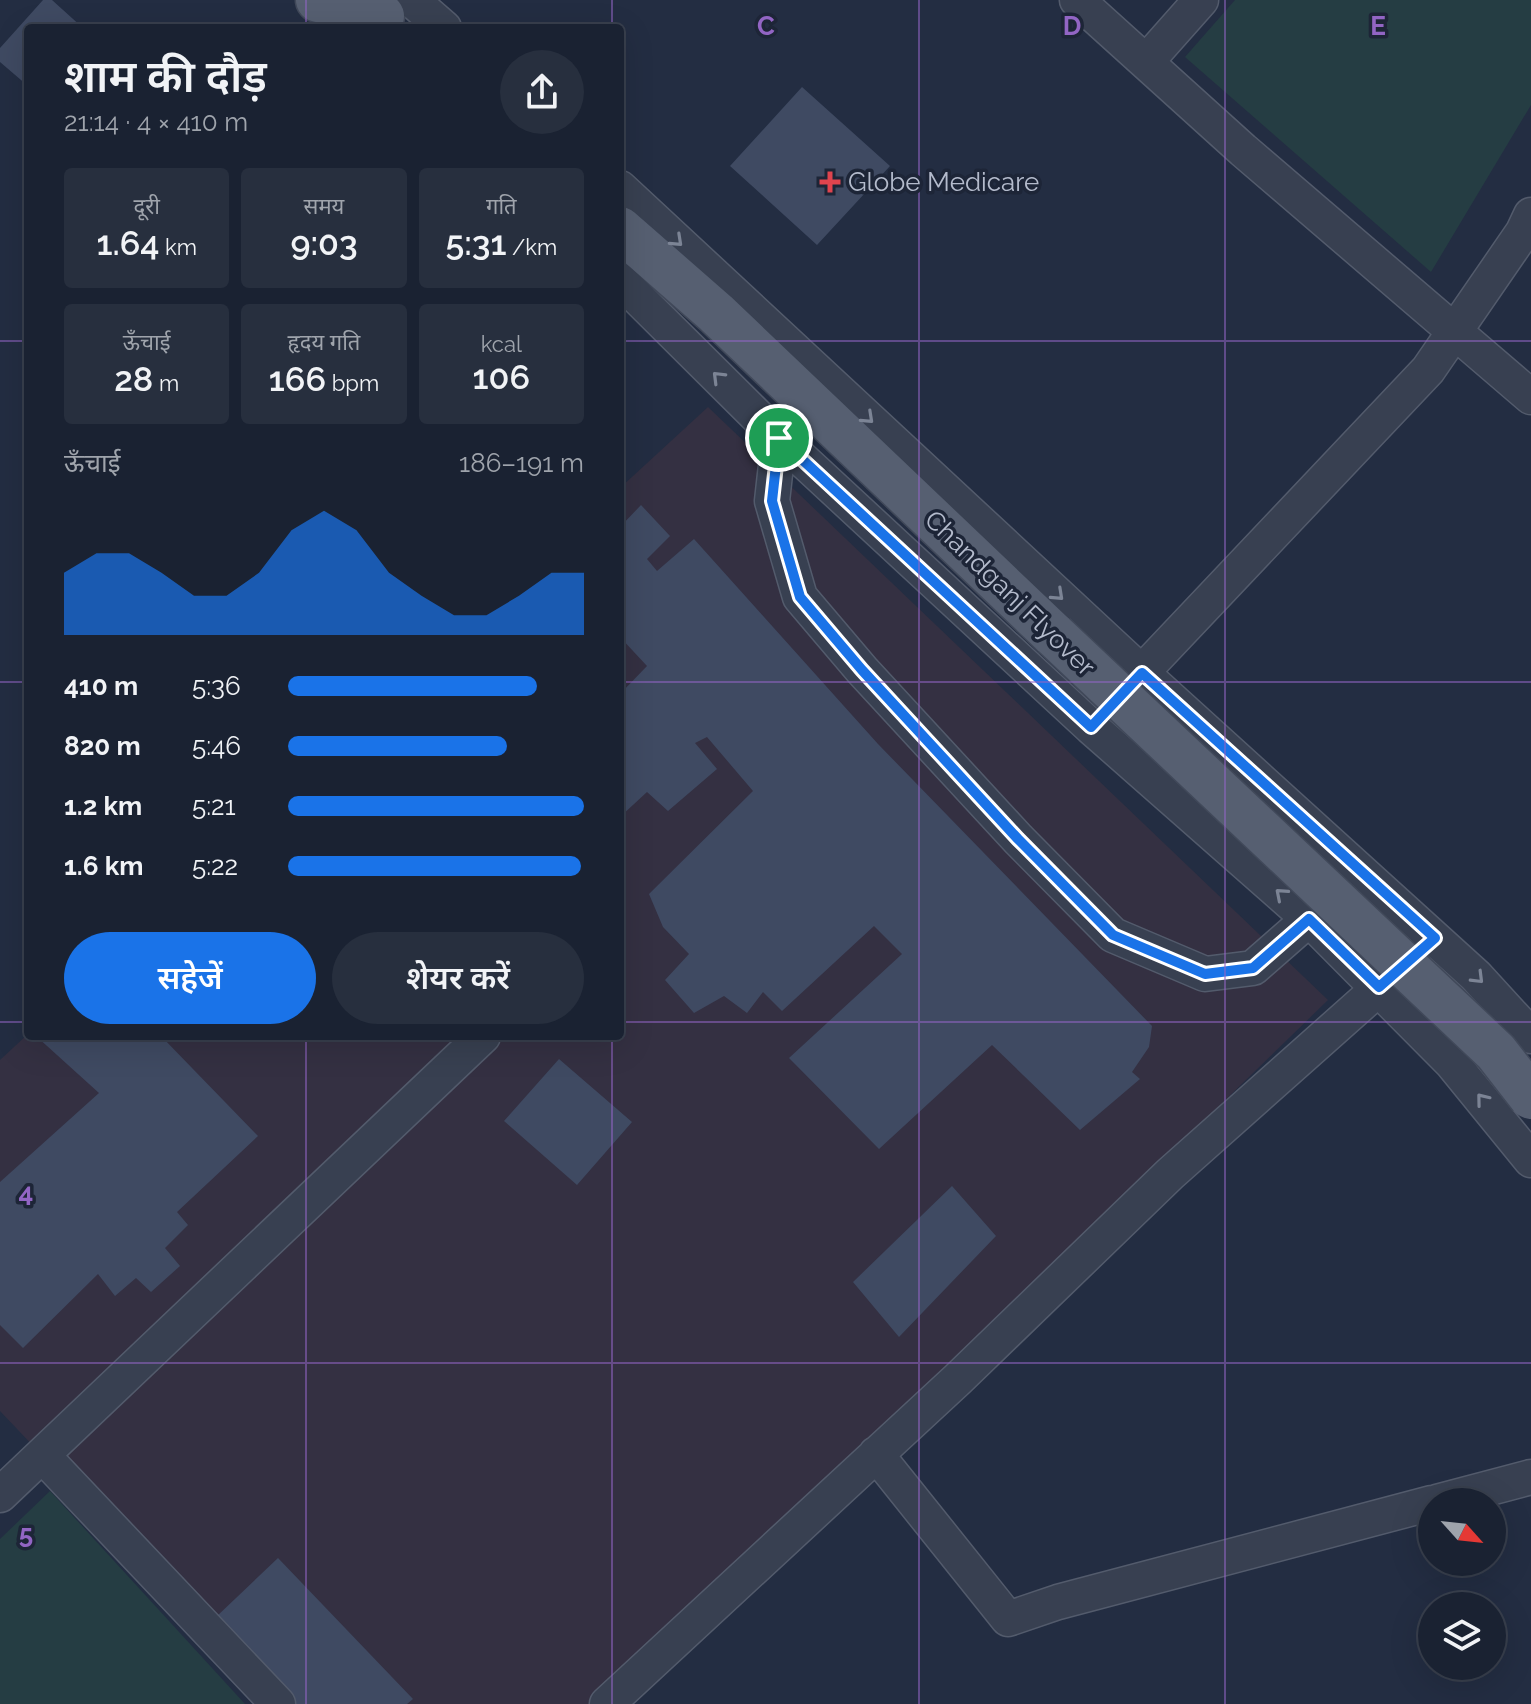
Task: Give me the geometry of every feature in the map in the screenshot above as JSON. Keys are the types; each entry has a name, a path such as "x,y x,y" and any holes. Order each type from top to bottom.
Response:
{"main road":[{"name":"Chandganj Flyover","path":"624,232 716,313 1496,1052 1531,1097"}],"street":[{"path":"1077,0 1243,150 1531,397"},
{"path":"1146,62 1201,0"},
{"path":"364,11 425,24"},
{"path":"624,192 1142,673 1476,976 1531,1036"},
{"path":"1091,727 1428,370 1523,232 1531,215"},
{"path":"624,284 779,438 1091,727 1309,919 1452,1063 1531,1160"},
{"path":"779,438 772,501 800,597 862,670 1018,839 1113,935 1205,974 1253,968 1309,919"},
{"path":"607,1704 1170,1174 1435,938"},
{"path":"0,1495 479,1040"},
{"path":"876,1454 1008,1619 1058,1602 1418,1507"},
{"path":"43,1456 278,1704"},
{"path":"1490,1488 1531,1477"}],"shaded area":[{"path":"708,407 1328,1000 606,1704 278,1704 0,1411 0,1060 24,1038 624,1040 624,484"}],"green space":[{"path":"1235,0 1531,0 1531,105 1431,272 1185,57"},
{"path":"50,1491 245,1704 0,1704 0,1539"}],"building":[{"path":"43,0 52,0 79,24 24,24 24,83 0,62 0,48"},
{"path":"802,87 890,166 817,245 730,166"},
{"path":"641,505 670,536 647,559 657,571 694,539 878,744 1152,1026 1149,1047 1132,1072 1140,1079 1080,1130 992,1045 879,1149 789,1058 902,954 874,926 782,1011 763,992 747,1013 724,996 694,1013 665,980 689,954 663,927 649,894 753,791 707,737 695,743 717,769 668,811 647,792 624,813 624,690 647,666 624,641 624,523"},
{"path":"40,1040 165,1040 258,1136 177,1212 188,1225 165,1248 180,1266 151,1292 136,1278 115,1296 98,1274 23,1348 0,1325 0,1182 99,1093"},
{"path":"559,1059 632,1122 577,1185 504,1121"},
{"path":"952,1186 996,1236 899,1337 853,1282"},
{"path":"278,1558 413,1699 407,1704 296,1704 216,1617"}],"place":[{"name":"Globe Medicare","path":"830,182"}],"route":[{"path":"779,438 1091,727 1142,673 1435,938 1379,987 1309,919 1253,968 1205,974 1113,935 1018,839 862,670 800,597 772,501 779,438"}]}
